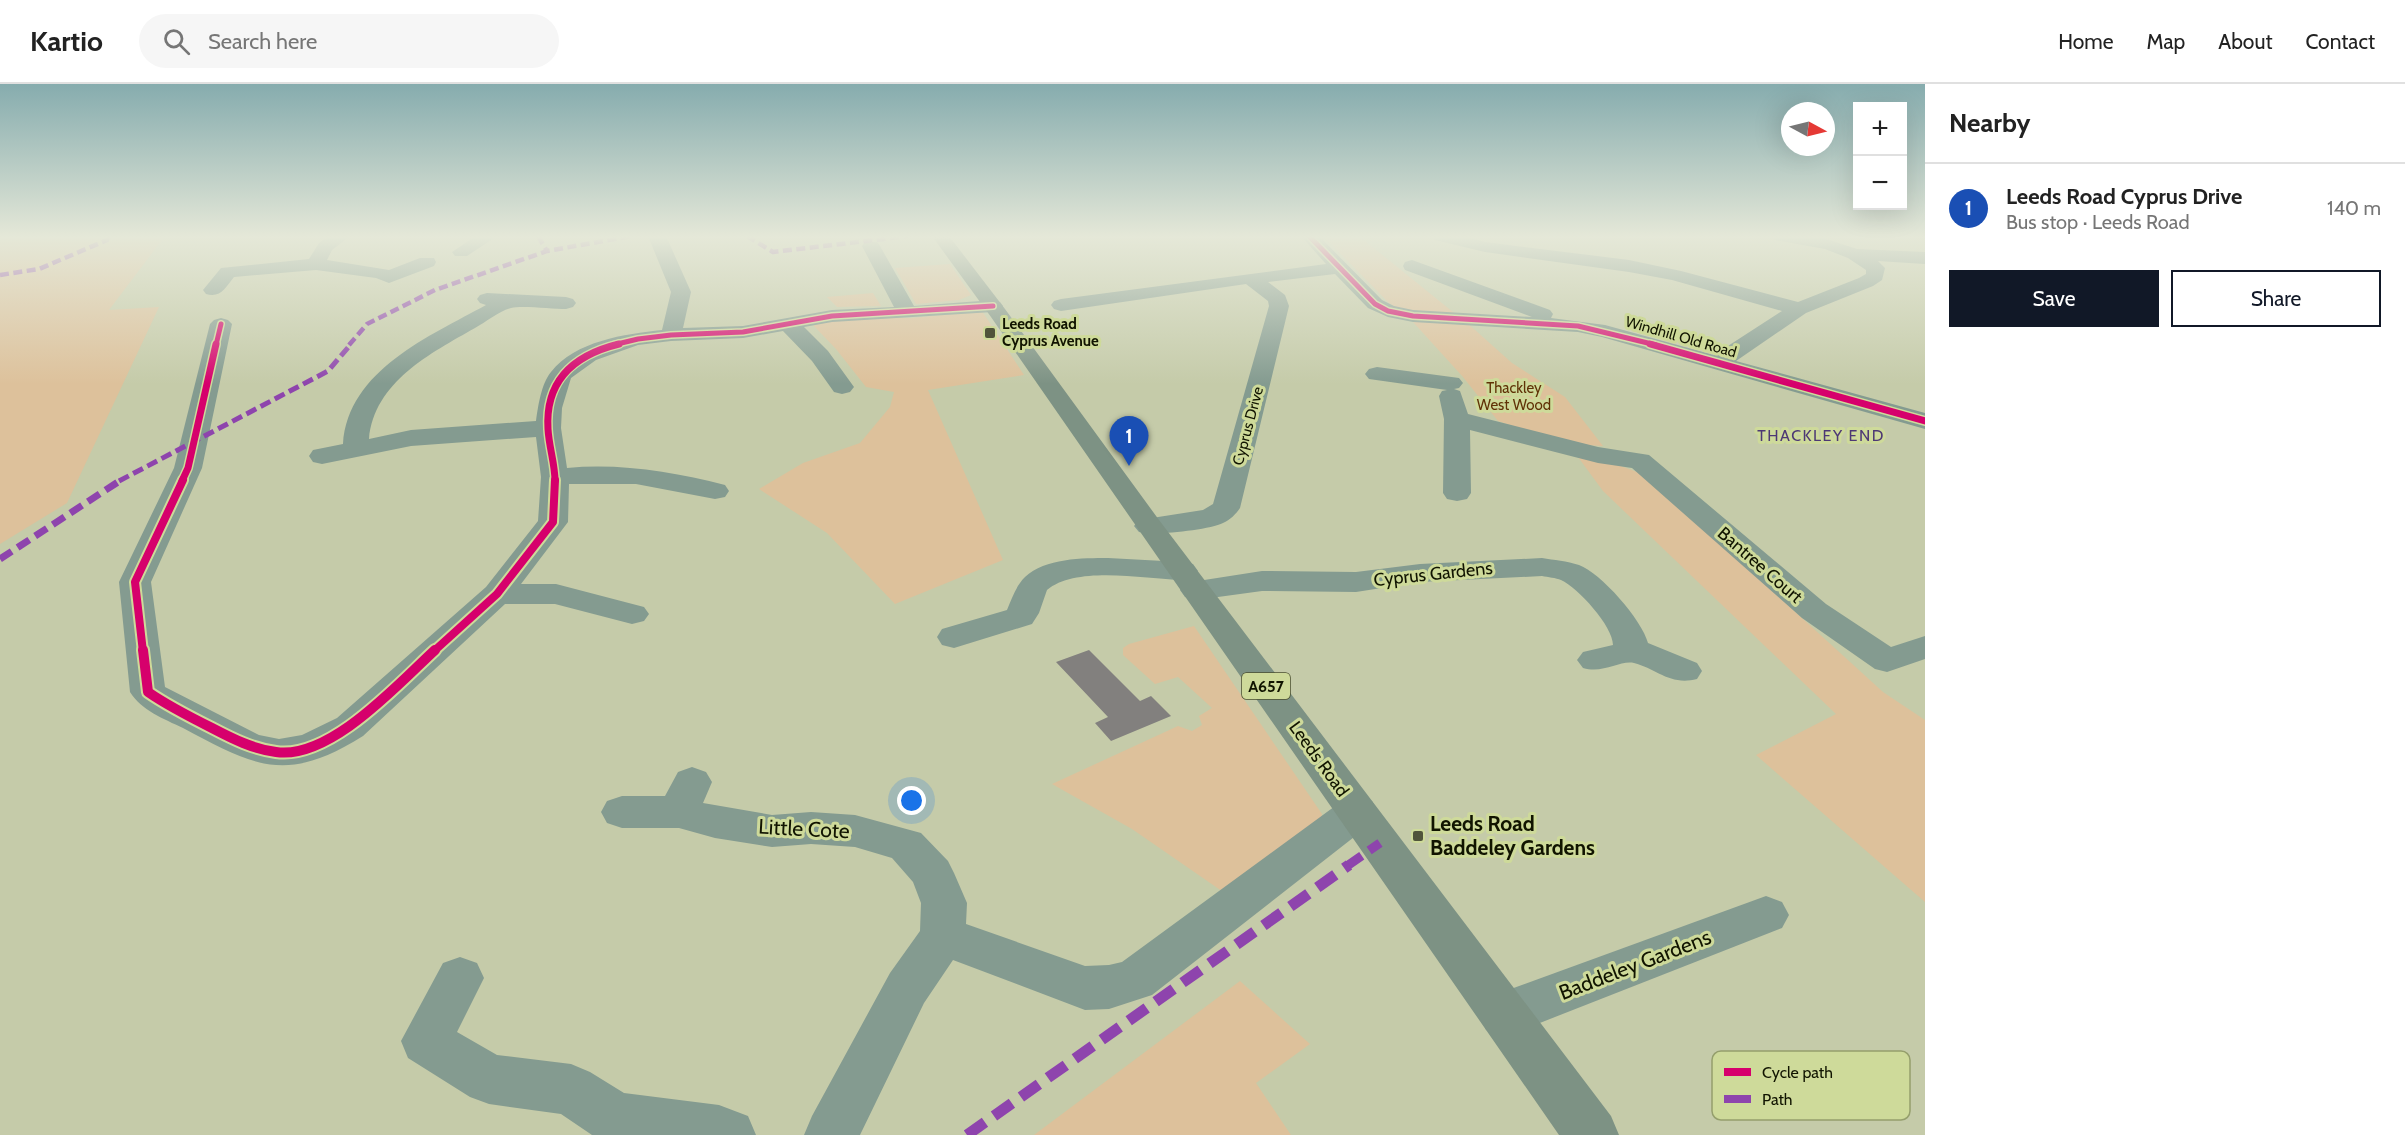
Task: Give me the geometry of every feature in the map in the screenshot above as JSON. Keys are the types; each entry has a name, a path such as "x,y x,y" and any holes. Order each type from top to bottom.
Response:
{"main road":[{"name":"Leeds Road","path":"977,285 1149,526 1592,1135"}],"street":[{"path":"213,290 217,285"},
{"path":"671,335 681,292 678,285"},
{"path":"892,285 907,313"},
{"path":"1062,305 1201,285"},
{"name":"Cyprus Drive","path":"1149,526 1211,518 1226,508 1279,306 1278,299 1259,285"},
{"name":"Windhill Old Road","path":"1357,285 1375,304 1388,310 1413,316 1578,326 1924,420"},
{"path":"1465,285 1578,326"},
{"path":"1711,285 1799,309"},
{"path":"1716,363 1799,309 1858,285"},
{"path":"356,448 356,435 363,409 380,384 404,364 497,300 566,303"},
{"path":"221,324 188,468 135,582 148,692 162,702 250,747 279,753 301,750 330,739 350,727 497,594 554,522 555,477 548,428 550,408 557,382 572,365 610,346 671,335 743,332 840,315 907,313 993,306"},
{"path":"787,323 820,356 842,387"},
{"path":"1377,374 1453,399 1598,455 1640,461 1670,455"},
{"path":"1453,399 1457,493"},
{"path":"322,456 411,438 548,428"},
{"name":"Bantree Court","path":"1640,461 1814,611 1887,661 1925,647"},
{"path":"555,477 602,473 637,474 715,490"},
{"name":"Cyprus Gardens","path":"954,637 1020,617 1026,609 1029,594 1038,582 1057,572 1081,567 1189,580 1356,582 1420,573 1542,567 1570,572 1593,590 1624,624 1631,642 1629,648"},
{"path":"497,594 556,594 632,614"},
{"path":"1595,660 1628,652 1629,648 1684,671"},
{"name":"Little Cote","path":"622,812 686,797 715,822 772,831 811,828 855,831 906,845 932,873 944,903 943,936"},
{"path":"831,1135 907,988 943,936 1085,988 1109,987 1135,980 1358,812"},
{"name":"Baddeley Gardens","path":"1504,1014 1766,915"},
{"path":"460,978 426,1041 489,1079 571,1090 616,1119 729,1135"}],"green space":[{"path":"0,285 128,285 109,310 159,307 67,503 0,544"},
{"path":"905,285 964,285 971,295 959,300 916,304"},
{"name":"Thackley West Wood","path":"1371,285 1420,285 1512,363 1565,397 1603,446 1568,444 1498,421 1463,377 1413,322"},
{"path":"873,293 881,306 837,307 827,297"},
{"path":"982,311 1024,375 928,390 1003,560 895,604 827,533 759,489 803,463 860,443 890,407 894,392 866,387 836,349 811,323 846,316 911,318"},
{"path":"1578,457 1618,465 1645,475 1883,692 1925,720 1925,902 1756,755 1836,714 1603,491"},
{"path":"1194,626 1322,814 1320,830 1229,896 1132,829 1052,784 1178,726 1192,731 1202,725 1199,716 1212,708 1178,677 1155,684 1123,655 1123,648 1129,644"},
{"path":"1240,981 1310,1044 1256,1083 1291,1135 1034,1135"}],"building":[{"path":"1089,650 1140,701 1151,696 1171,716 1111,741 1095,723 1108,717 1056,662"}],"marked path":[{"path":"0,559 122,479 328,371 367,324 449,285"},
{"path":"967,1135 1380,843"}],"cycle path":[{"path":"1357,285 1375,304 1388,311 1413,316 1578,326 1605,331 1925,421"},
{"path":"221,324 188,468 135,582 148,692 162,702 250,747 279,753 316,745 350,727 497,594 553,522 555,477 548,428 550,408 560,376 572,365 610,346 638,339 743,332 832,316 993,306"}],"place":[{"name":"Leeds Road Cyprus Avenue","path":"990,333"},
{"name":"Leeds Road Cyprus Drive","path":"1129,466"},
{"name":"Leeds Road Baddeley Gardens","path":"1418,836"}],"district":[{"name":"THACKLEY END","path":"1821,435"}]}
